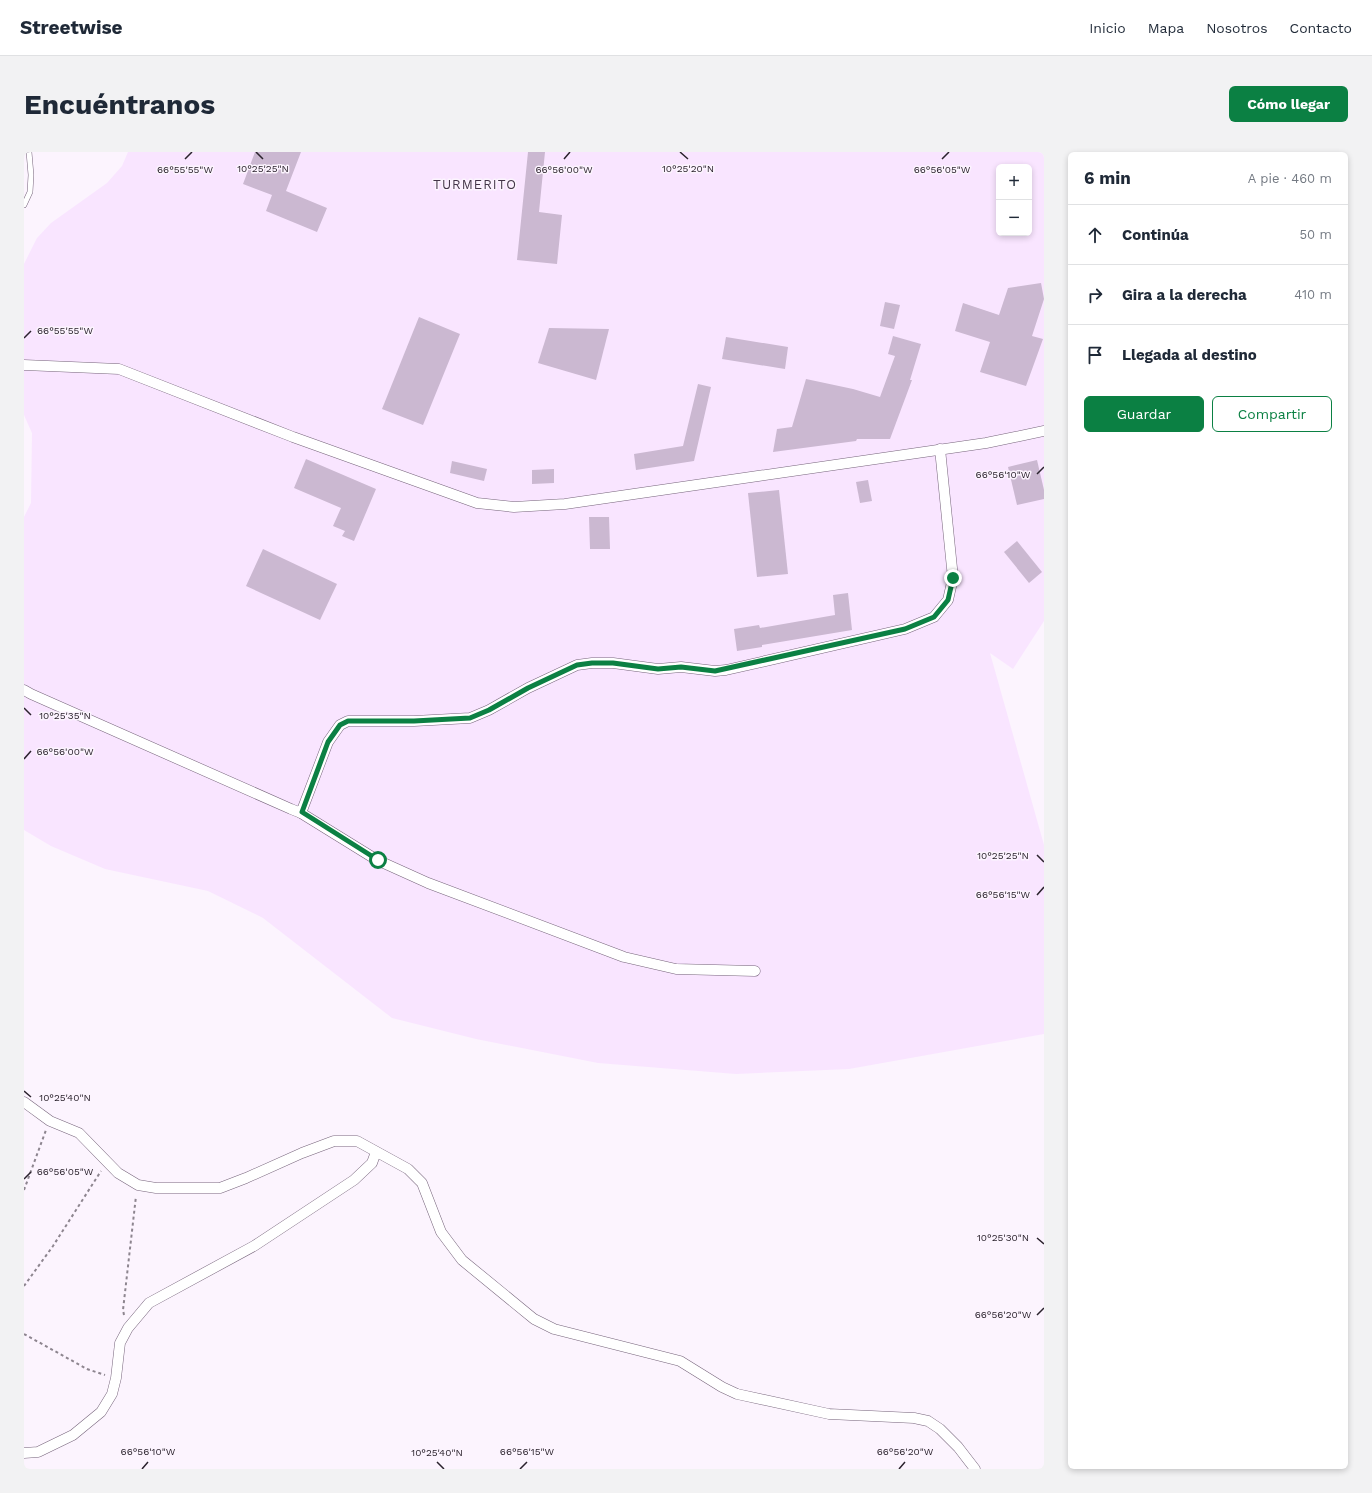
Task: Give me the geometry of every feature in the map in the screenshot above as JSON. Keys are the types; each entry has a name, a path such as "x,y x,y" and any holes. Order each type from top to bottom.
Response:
{"street":[{"path":"24,365 119,370 293,437 447,493 477,503 514,507 565,504 986,443 1044,431"},
{"path":"302,812 328,742 340,725 348,721 414,721 470,718 489,710 528,688 577,665 613,663 658,669 681,667 715,671 726,670 905,629 934,617 948,600 953,578 940,449"},
{"path":"24,690 262,796 302,812 378,860 414,876 624,957 676,969 755,971"},
{"path":"24,1102 50,1121 79,1133 118,1173 138,1185 156,1188 220,1188 334,1141 357,1141 408,1169 422,1183 441,1232 462,1260 534,1319 554,1329 680,1361 722,1387 737,1394 829,1414 914,1418 928,1421 940,1429 958,1447 975,1469"},
{"path":"24,1453 38,1452 72,1435 101,1412 112,1394 116,1378 120,1343 128,1328 149,1303 254,1246 354,1180 372,1163 376,1152"}],"lane":[{"path":"24,205 30,192 31,175 29,152"}],"path":[{"path":"24,1190 50,1121"},
{"path":"24,1286 53,1246 107,1162"},
{"path":"128,1328 123,1310 138,1185"},
{"path":"24,1334 87,1369 116,1378"}],"shaded area":[{"path":"128,152 1044,152 1044,621 1013,669 990,653 1044,845 1044,1034 849,1069 736,1074 598,1063 476,1039 392,1018 263,918 208,891 105,869 51,846 24,830 24,517 31,503 32,433 24,415 24,264 37,238 51,223 107,183 122,166"}],"building":[{"path":"255,152 301,152 286,191 327,208 317,232 266,211 272,195 243,184"},
{"path":"528,152 545,152 539,212 562,215 557,264 517,260"},
{"path":"1041,283 1044,299 1032,336 1043,339 1026,386 980,372 990,342 955,331 963,303 999,315 1008,288"},
{"path":"885,302 900,305 894,329 880,326"},
{"path":"419,317 460,334 423,425 382,409"},
{"path":"549,328 609,329 596,380 538,363"},
{"path":"893,336 921,344 910,380 912,380 890,439 857,439 856,441 773,452 777,429 792,427 806,379 853,389 880,397 895,356 888,354"},
{"path":"726,337 788,347 785,369 722,359"},
{"path":"698,384 711,387 694,461 636,470 634,454 683,446"},
{"path":"306,459 376,489 354,541 342,536 345,531 333,526 341,508 294,488"},
{"path":"1037,460 1044,490 1044,499 1017,505 1008,467"},
{"path":"452,461 487,469 484,481 450,473"},
{"path":"554,469 554,483 532,484 532,470"},
{"path":"868,480 872,501 860,503 856,482"},
{"path":"779,490 788,574 757,577 748,493"},
{"path":"589,517 609,517 610,549 590,549"},
{"path":"1017,541 1042,572 1029,583 1004,552"},
{"path":"263,549 337,584 320,620 246,586"},
{"path":"848,593 852,630 762,645 762,647 737,651 734,629 759,625 760,628 835,615 833,595"}],"district":[{"name":"TURMERITO","path":"475,184"}],"route":[{"path":"378,860 325,828 302,812 328,742 340,725 348,721 414,721 470,718 489,710 508,698 577,665 613,663 658,669 681,667 715,671 726,670 905,629 934,617 948,600 953,578"}]}
